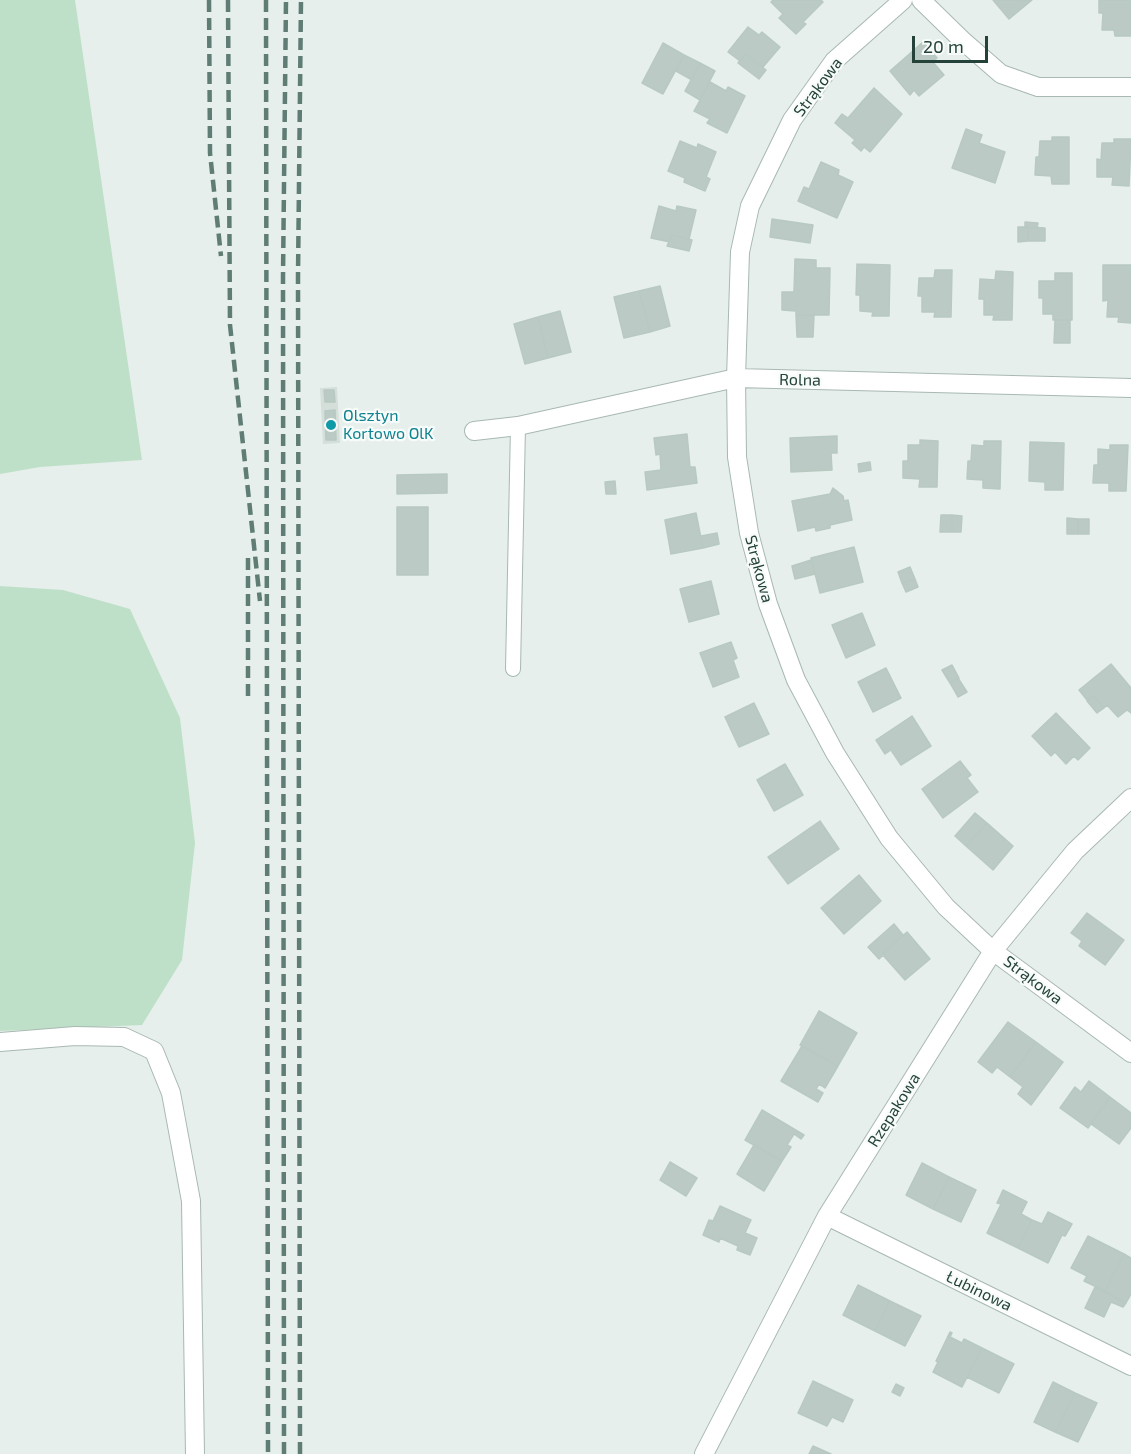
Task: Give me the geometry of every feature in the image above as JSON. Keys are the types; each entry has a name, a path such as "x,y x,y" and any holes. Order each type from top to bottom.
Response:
{"street":[{"name":"Strąkowa","path":"903,0 834,61 792,120 750,206 740,252 736,378 737,457 749,533 768,604 796,680 835,753 889,838 946,907 993,951 1131,1053"},
{"path":"921,0 1001,74 1038,87 1131,87"},
{"name":"Rolna","path":"474,431 518,426 736,378 1131,388"},
{"name":"Rzepakowa","path":"704,1454 827,1216 993,951 1075,851 1131,798"},
{"path":"0,1042 75,1036 124,1037 154,1051 171,1093 191,1201 195,1454"},
{"name":"Łubinowa","path":"827,1216 1131,1366"}],"lane":[{"path":"513,669 518,426"}],"shaded area":[{"path":"337,387 340,443 323,444 320,388"}],"green space":[{"path":"0,0 75,0 142,460 40,467 0,474"},
{"path":"0,586 63,590 130,609 180,718 195,843 182,960 142,1025 0,1031"}],"building":[{"path":"773,0 821,0 823,2 803,22 806,24 796,34 779,18 783,14 771,2"},
{"path":"993,0 1032,0 1009,19"},
{"path":"1099,0 1131,0 1131,36 1115,36 1114,30 1102,30 1103,13 1099,13"},
{"path":"748,27 759,35 762,32 780,47 763,67 745,54 740,61 728,52"},
{"path":"923,42 937,58 932,61 944,75 919,96 914,90 910,95 890,71"},
{"path":"663,43 684,55 663,94 642,83"},
{"path":"745,54 766,70 759,79 738,63"},
{"path":"684,55 700,63 692,80 676,71"},
{"path":"700,63 715,71 700,100 685,91"},
{"path":"710,82 726,91 728,87 745,96 727,133 707,123 710,119 694,111"},
{"path":"874,88 902,114 870,152 864,147 861,151 852,143 855,140 835,123 842,114 848,118"},
{"path":"966,129 982,135 979,143 1005,152 995,183 952,168"},
{"path":"1052,137 1069,137 1069,184 1052,184 1051,176 1035,175 1040,141 1052,141"},
{"path":"1114,139 1131,139 1129,186 1112,185 1113,177 1097,177 1097,159 1101,160 1102,143 1114,143"},
{"path":"680,141 697,148 698,144 716,152 706,177 710,179 705,191 684,182 685,178 668,171"},
{"path":"821,162 839,170 838,175 853,182 837,218 798,201 804,187 809,189"},
{"path":"659,206 676,211 677,206 696,210 689,239 672,235 670,242 651,238"},
{"path":"772,219 813,225 810,243 770,237"},
{"path":"1025,222 1038,223 1037,228 1025,228"},
{"path":"1018,227 1029,227 1028,241 1018,242"},
{"path":"1029,227 1045,228 1045,241 1028,241"},
{"path":"672,235 692,240 689,251 667,246"},
{"path":"795,259 816,260 816,268 830,268 829,315 796,315 796,311 782,310 782,292 794,292"},
{"path":"857,264 890,265 889,316 872,316 873,312 860,311 860,295 856,295"},
{"path":"1103,265 1131,265 1131,323 1118,322 1119,317 1107,317 1108,300 1103,301"},
{"path":"935,270 952,270 951,317 934,317 935,312 922,312 922,296 918,296 919,278 934,278"},
{"path":"996,271 1013,272 1012,320 993,320 994,315 984,315 984,299 979,299 980,279 995,280"},
{"path":"1055,273 1072,273 1072,320 1053,320 1053,314 1043,314 1043,298 1039,298 1039,281 1055,281"},
{"path":"660,286 670,326 650,332 639,291"},
{"path":"639,291 650,332 624,338 614,297"},
{"path":"560,311 571,352 548,358 538,317"},
{"path":"796,315 814,315 813,337 797,337"},
{"path":"538,317 548,358 525,364 514,324"},
{"path":"1055,320 1070,320 1070,343 1054,343"},
{"name":"Olsztyn Kortowo OlK","path":"324,390 334,390 335,402 325,402"},
{"name":"Olsztyn Kortowo OlK","path":"335,410 336,440 326,440 325,411"},
{"path":"687,434 690,467 695,467 697,483 647,490 645,472 661,470 660,454 656,455 654,438"},
{"path":"837,436 837,453 831,453 832,470 791,472 790,438"},
{"path":"920,440 938,441 937,487 919,487 920,479 903,478 903,461 908,461 908,445 920,445"},
{"path":"984,441 1001,441 1000,489 983,488 983,480 967,479 972,445 984,446"},
{"path":"1030,442 1064,443 1063,490 1045,490 1045,482 1029,481"},
{"path":"1110,445 1128,445 1126,491 1109,491 1109,483 1093,483 1094,465 1098,465 1098,449 1110,450"},
{"path":"870,462 871,470 859,472 858,464"},
{"path":"447,474 447,493 397,494 397,475"},
{"path":"615,481 616,494 606,494 605,482"},
{"path":"833,488 843,496 844,501 848,500 852,520 816,531 815,527 798,531 792,501 830,494"},
{"path":"397,507 428,507 428,575 397,575"},
{"path":"696,513 703,548 671,554 665,520"},
{"path":"941,515 952,515 952,532 940,532"},
{"path":"952,515 962,516 961,532 952,532"},
{"path":"1067,518 1078,519 1078,534 1067,534"},
{"path":"1078,519 1089,519 1089,534 1078,534"},
{"path":"717,533 719,544 703,548 701,536"},
{"path":"854,547 863,582 820,593 811,558"},
{"path":"811,560 815,574 795,579 792,566"},
{"path":"910,567 915,579 902,583 898,572"},
{"path":"915,579 918,587 906,592 902,583"},
{"path":"711,581 719,614 689,622 680,589"},
{"path":"862,613 875,645 846,658 832,625"},
{"path":"731,642 737,658 733,660 739,677 713,687 700,653"},
{"path":"1111,664 1131,688 1131,713 1127,710 1118,717 1107,705 1104,708 1093,695 1087,700 1079,690"},
{"path":"952,665 959,678 950,683 942,670"},
{"path":"886,668 901,698 873,712 858,682"},
{"path":"958,678 967,692 958,697 950,683"},
{"path":"1093,695 1104,708 1097,713 1087,701"},
{"path":"754,703 769,734 739,747 725,717"},
{"path":"1056,713 1090,748 1078,760 1074,756 1066,764 1055,752 1051,756 1032,736"},
{"path":"912,716 931,746 901,765 891,750 885,754 876,740"},
{"path":"960,761 971,775 967,778 978,792 943,818 922,789"},
{"path":"785,764 803,795 774,811 757,780"},
{"path":"975,813 987,823 966,846 955,836"},
{"path":"820,821 839,849 788,884 768,857"},
{"path":"987,823 1013,846 993,870 966,846"},
{"path":"859,875 881,901 844,934 821,908"},
{"path":"1087,913 1124,940 1105,965 1079,946 1082,941 1071,933"},
{"path":"894,924 903,935 879,959 868,947"},
{"path":"907,932 930,959 905,980 882,954"},
{"path":"819,1011 857,1033 838,1066 800,1045"},
{"path":"1008,1022 1036,1042 1010,1077 997,1067 992,1073 978,1062"},
{"path":"1036,1042 1063,1062 1031,1105 1018,1094 1023,1087 1010,1077"},
{"path":"802,1046 838,1066 825,1088 819,1084 816,1089 823,1093 818,1102 781,1081"},
{"path":"1089,1081 1110,1097 1088,1128 1060,1108 1075,1087 1081,1092"},
{"path":"1110,1097 1131,1113 1131,1128 1119,1144 1091,1124"},
{"path":"762,1110 804,1135 801,1139 794,1134 787,1145 791,1147 782,1161 745,1140"},
{"path":"754,1145 782,1161 764,1191 737,1174"},
{"path":"670,1162 697,1178 686,1196 660,1180"},
{"path":"922,1163 949,1177 933,1209 906,1195"},
{"path":"949,1177 976,1190 961,1222 933,1209"},
{"path":"1003,1190 1027,1202 1021,1214 1032,1220 1018,1248 987,1233 1001,1204 997,1203"},
{"path":"720,1206 751,1220 745,1233 757,1238 750,1255 737,1250 738,1246 720,1238 719,1242 703,1235 709,1220 713,1221"},
{"path":"1048,1212 1072,1224 1065,1236 1062,1235 1048,1263 1018,1248 1032,1220 1042,1224"},
{"path":"1088,1236 1124,1254 1105,1291 1084,1281 1087,1276 1071,1268"},
{"path":"1124,1254 1131,1258 1131,1294 1126,1303 1105,1291"},
{"path":"858,1285 890,1301 875,1331 843,1315"},
{"path":"1095,1287 1126,1303 1123,1307 1111,1302 1104,1317 1085,1308"},
{"path":"890,1301 921,1316 905,1346 875,1331"},
{"path":"950,1332 952,1333 950,1337 962,1343 964,1339 982,1348 962,1387 933,1372"},
{"path":"982,1348 1014,1364 999,1393 967,1377"},
{"path":"813,1381 853,1400 843,1422 832,1417 827,1426 798,1413"},
{"path":"1053,1382 1075,1393 1055,1432 1034,1422"},
{"path":"896,1384 904,1388 900,1396 892,1392"},
{"path":"1075,1393 1097,1403 1078,1442 1055,1432"},
{"path":"813,1446 831,1454 809,1454"}],"railway":[{"path":"209,0 210,153 221,256"},
{"path":"228,0 230,325 260,601"},
{"path":"266,0 268,1454"},
{"path":"284,1454 283,277 286,0"},
{"path":"300,1454 298,276 301,0"},
{"path":"248,558 248,702"}],"place":[{"name":"Olsztyn Kortowo OlK","path":"331,425"}]}
